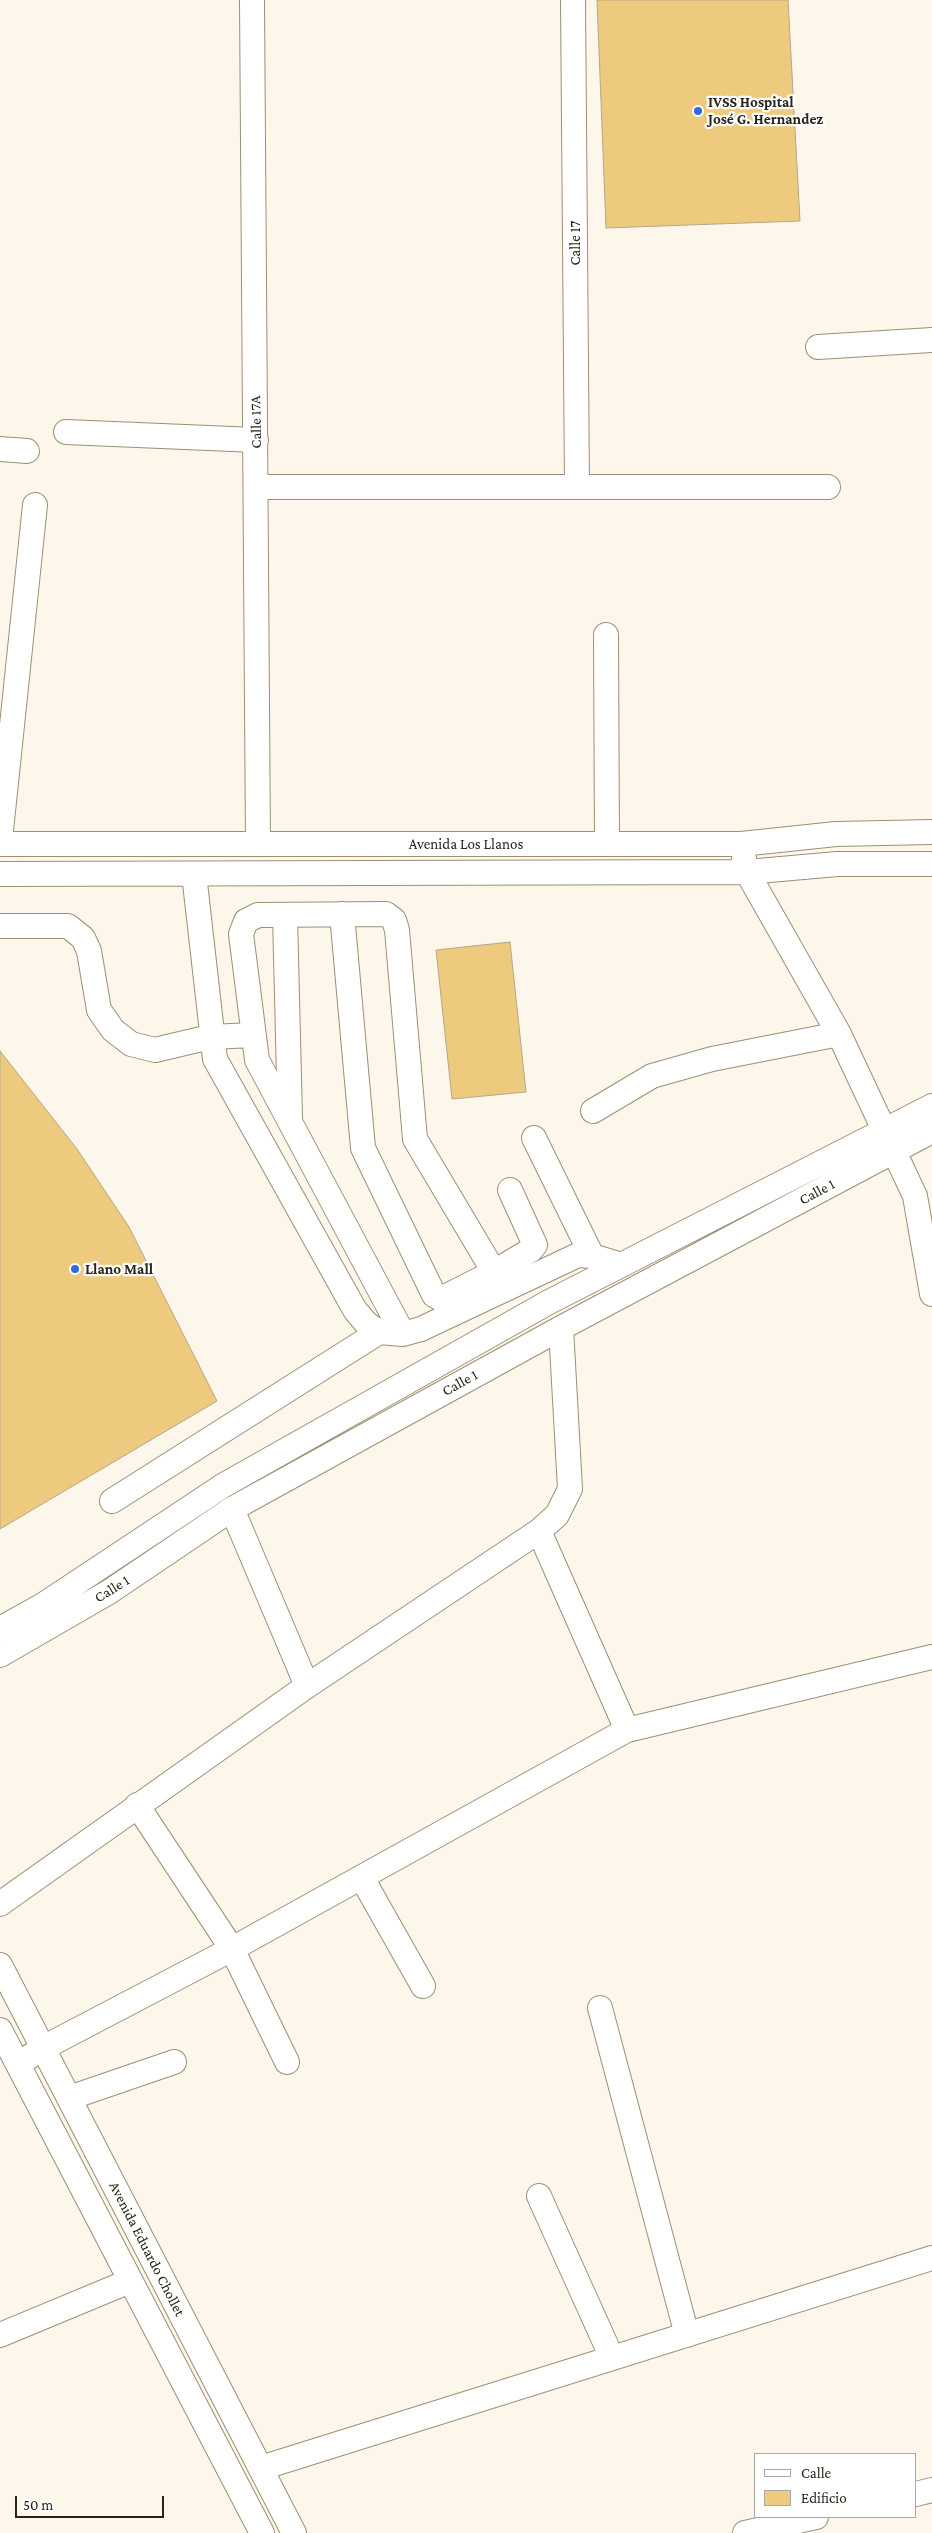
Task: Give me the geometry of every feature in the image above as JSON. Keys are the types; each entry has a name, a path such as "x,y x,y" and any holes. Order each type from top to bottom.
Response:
{"street":[{"name":"Calle 17A","path":"252,0 258,844"},
{"name":"Calle 17","path":"573,0 577,486"},
{"path":"818,347 932,340"},
{"path":"66,432 256,440"},
{"path":"0,449 27,451"},
{"path":"256,487 828,487"},
{"path":"0,840 35,505"},
{"path":"606,635 607,844"},
{"name":"Avenida Los Llanos","path":"0,844 741,844 836,834 932,832"},
{"path":"741,844 747,872 839,1034 889,1141 926,1197 932,1294"},
{"name":"Avenida Los Llanos","path":"0,874 747,872 837,864 932,864"},
{"path":"194,874 210,1037 218,1065 355,1310 366,1324 379,1332 403,1334 421,1329 578,1255 592,1256 621,1265"},
{"path":"342,914 364,1148 434,1295 440,1299 448,1297 494,1272 535,1245 510,1190"},
{"path":"403,1334 257,1060 241,934 246,921 258,915 342,914 386,914 394,920 397,930 415,1140 494,1272"},
{"path":"285,916 290,1124"},
{"path":"0,926 68,926 83,938 89,951 99,1010 113,1030 131,1044 155,1050 210,1037 253,1035"},
{"path":"593,1111 652,1076 712,1059 839,1034"},
{"name":"Calle 1","path":"0,1655 109,1592 232,1509 561,1328 889,1141 932,1106"},
{"name":"Calle 1","path":"0,1628 43,1605 224,1485 549,1302 621,1265 889,1141 932,1131"},
{"path":"534,1138 592,1256"},
{"path":"0,1904 307,1686 539,1531 558,1514 570,1489 561,1328"},
{"path":"112,1501 379,1332"},
{"path":"232,1509 307,1686"},
{"path":"539,1531 627,1730"},
{"path":"18,2064 43,2048 232,1950 627,1730 932,1657"},
{"path":"137,1805 232,1950 287,2062"},
{"path":"362,1878 423,1986"},
{"name":"Avenida Eduardo Chollet","path":"0,1965 294,2533"},
{"path":"600,2008 687,2335"},
{"name":"Avenida Eduardo Chollet","path":"0,2030 262,2533"},
{"path":"69,2098 174,2062"},
{"path":"539,2196 612,2358"},
{"path":"261,2468 932,2258"},
{"path":"0,2335 130,2281"},
{"path":"917,2494 932,2490"},
{"path":"745,2533 812,2518"}],"building":[{"name":"IVSS Hospital José G. Hernandez","path":"597,0 788,0 800,221 606,228"},
{"path":"510,942 526,1092 452,1099 436,950"},
{"name":"Llano Mall","path":"0,1051 77,1149 129,1227 217,1401 0,1529"}],"place":[{"name":"IVSS Hospital José G. Hernandez","path":"698,111"},
{"name":"Llano Mall","path":"75,1269"}]}
